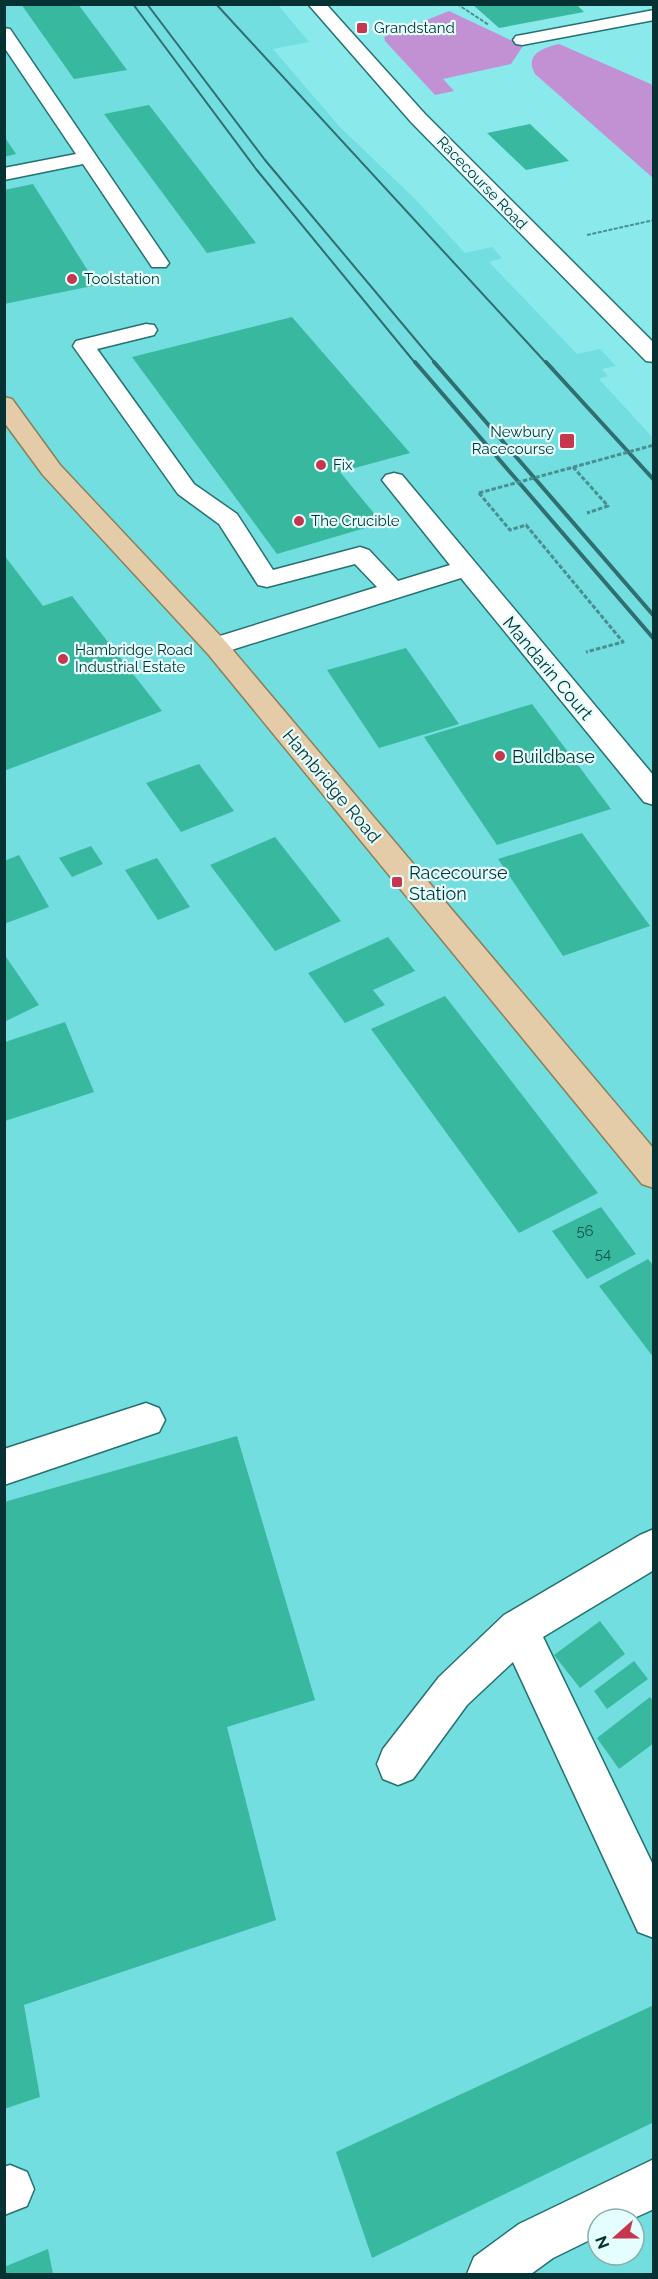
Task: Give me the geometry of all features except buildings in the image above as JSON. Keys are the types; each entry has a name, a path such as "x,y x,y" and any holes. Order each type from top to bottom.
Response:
{"main road":[{"name":"Hambridge Road","path":"4,404 60,480 216,646 654,1174"}],"street":[{"name":"Racecourse Road","path":"316,4 418,118 654,356"},
{"path":"522,40 654,15"},
{"path":"4,33 159,263"},
{"path":"4,174 87,158"},
{"path":"146,330 84,346 186,489 228,519 267,579 360,555 393,590"},
{"name":"Mandarin Court","path":"394,480 654,795"},
{"path":"216,646 466,568"},
{"path":"4,1467 146,1420"},
{"path":"398,1764 453,1691 518,1629 654,1548"},
{"path":"518,1629 654,1916"},
{"path":"491,2274 536,2241 654,2183"}],"path":[{"path":"598,648 623,642 526,525 510,530 479,493 654,445"},
{"path":"573,467 608,506 587,513"}],"shaded area":[{"path":"5,5 278,5 309,42 273,49 339,126 416,200 465,253 492,247 502,258 489,262 577,354 600,349 616,366 602,369 608,376 599,379 653,438 653,2274 5,2274"},
{"path":"449,11 523,46 511,64 443,79 454,91 435,95 385,41 384,37"},
{"path":"559,44 653,85 653,178 535,74 532,61 537,53"}],"railway":[{"path":"133,4 256,169 416,364"},
{"path":"147,4 265,160 436,364"},
{"path":"216,4 547,364"},
{"path":"415,362 654,639"},
{"path":"434,362 654,616"},
{"path":"546,362 654,480"}],"place":[{"name":"Grandstand","path":"362,28"},
{"name":"Toolstation","path":"72,279"},
{"name":"Newbury Racecourse","path":"567,441"},
{"name":"Fix","path":"321,465"},
{"name":"The Crucible","path":"299,521"},
{"name":"Hambridge Road Industrial Estate","path":"63,659"},
{"name":"Buildbase","path":"500,756"},
{"name":"Racecourse Station","path":"397,882"}]}
